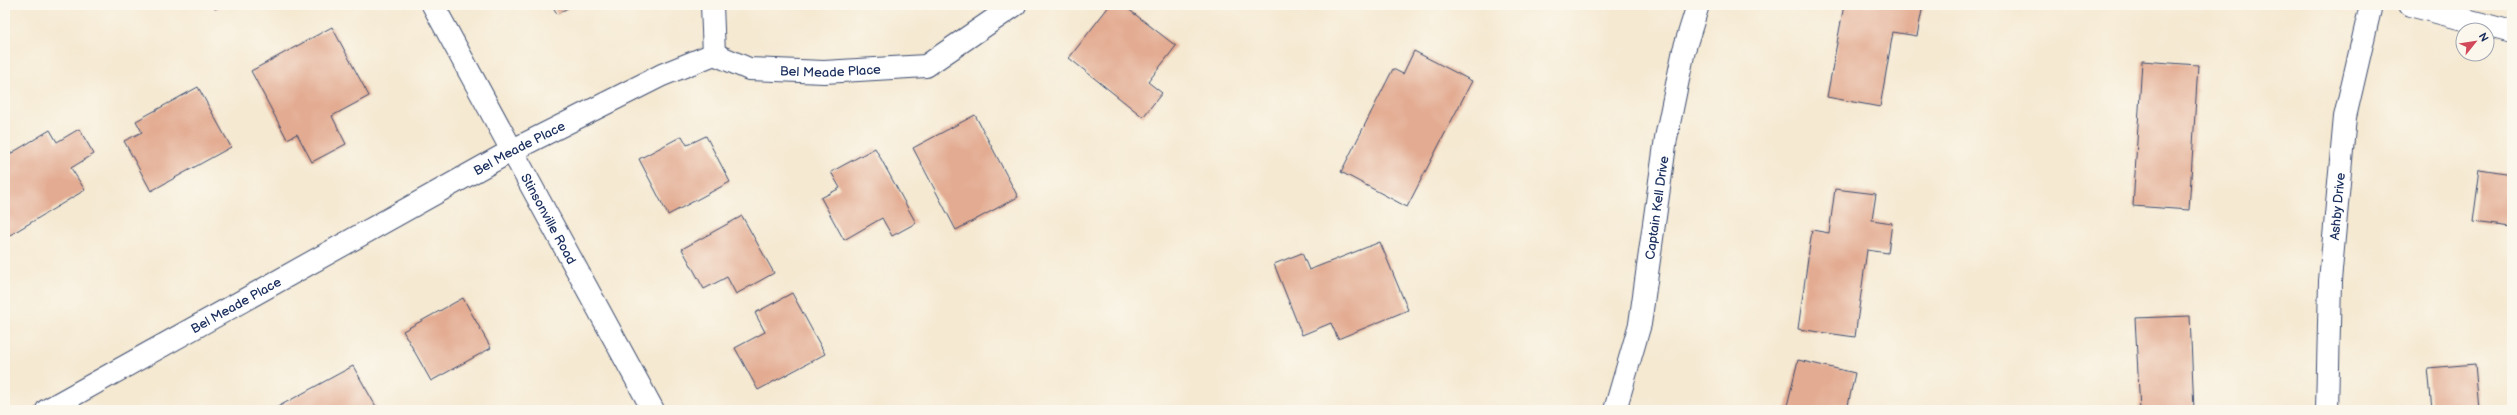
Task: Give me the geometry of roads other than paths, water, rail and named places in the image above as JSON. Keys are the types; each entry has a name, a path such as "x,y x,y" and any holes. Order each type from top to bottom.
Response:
{"street":[{"name":"Stinsonville Road","path":"433,5 653,410"},
{"path":"712,5 714,54"},
{"name":"Bel Meade Place","path":"47,410 511,151 662,75 714,54 749,69 824,72 926,66 1015,5"},
{"name":"Captain Kell Drive","path":"1615,410 1640,324 1666,138 1684,50 1698,5"},
{"name":"Ashby Drive","path":"2328,410 2330,281 2345,117 2371,5"},
{"path":"2410,5 2512,32"}]}
